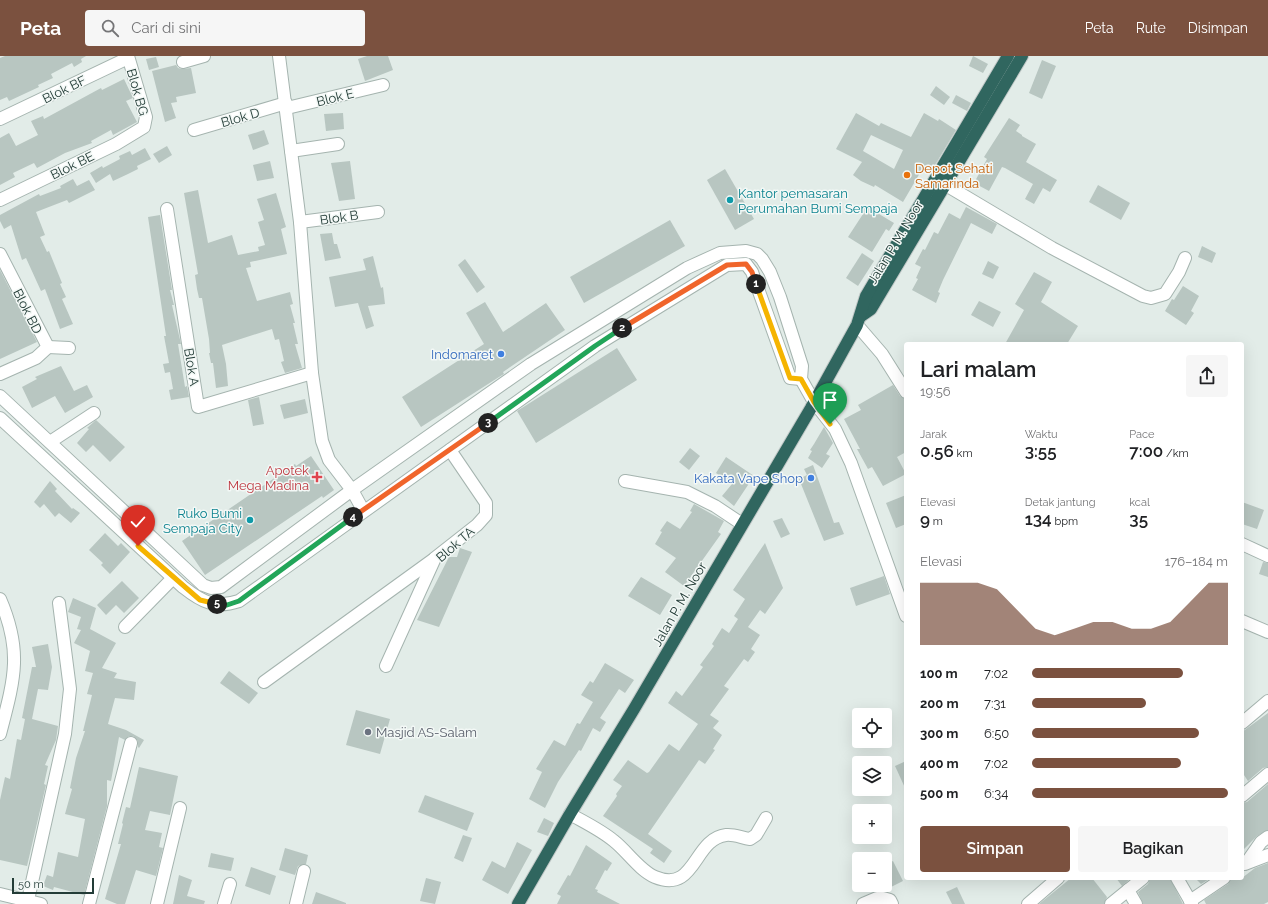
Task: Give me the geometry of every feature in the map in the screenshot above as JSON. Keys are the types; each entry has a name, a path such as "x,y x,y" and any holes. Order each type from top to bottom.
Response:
{"highway":[{"name":"Jalan P. M. Noor","path":"858,320 871,309 946,185 955,158 1008,56"},
{"name":"Jalan P. M. Noor","path":"518,904 814,402 858,320 866,296 1022,56"}],"street":[{"path":"183,62 204,56"},
{"path":"279,56 300,222 312,373 322,441 327,456 335,470 352,490 364,510"},
{"name":"Blok BF","path":"0,119 128,57"},
{"name":"Blok BG","path":"128,57 146,117 144,127"},
{"name":"Blok E","path":"286,106 383,85"},
{"name":"Blok D","path":"194,130 286,106"},
{"name":"Blok BE","path":"0,200 116,144 144,127"},
{"path":"291,151 338,144"},
{"path":"946,185 1052,248 1143,296 1151,298 1165,294 1179,272 1185,258"},
{"name":"Blok A","path":"167,209 198,408 312,373"},
{"name":"Blok B","path":"300,222 378,212"},
{"path":"746,251 746,264 752,272 790,378 801,379"},
{"path":"0,396 203,585 211,588 221,587 352,490 531,364 687,268 720,253 746,251 757,254 762,258 770,272 780,297 802,366 801,379 814,402 835,429 851,463 904,610"},
{"name":"Blok BD","path":"0,254 48,347"},
{"path":"0,418 173,578 200,600 227,605 239,601 602,341 713,272 727,265 746,264"},
{"path":"858,320 904,389"},
{"path":"0,374 36,358 48,347 69,348"},
{"path":"50,442 94,413"},
{"name":"Blok TA","path":"386,666 435,558 477,525 486,515 486,503 450,450"},
{"path":"625,481 688,492 715,506 742,524"},
{"path":"1244,545 1268,556"},
{"path":"264,682 435,558"},
{"path":"125,627 173,578"},
{"path":"0,599 12,632 15,646 15,664 12,691 0,734"},
{"path":"28,900 65,734 70,689 59,603"},
{"path":"1244,622 1268,632"},
{"path":"1244,721 1268,701"},
{"path":"89,904 131,743"},
{"path":"1244,794 1268,774"},
{"path":"157,904 180,808"},
{"path":"570,814 614,840 640,866 654,877 668,880 679,879 686,874 708,844 716,839 725,835 750,839 756,835 766,818"},
{"path":"1245,864 1261,842 1268,837"},
{"path":"1245,864 1268,855"},
{"path":"296,904 304,871"},
{"path":"1028,904 1056,880"},
{"path":"1112,904 1140,880"},
{"path":"1178,880 1191,902 1221,880"},
{"path":"224,904 230,884"},
{"path":"1128,890 1136,904"},
{"path":"0,894 41,904"},
{"path":"863,904 883,898 890,900 892,904"}],"building":[{"path":"5,56 86,56 81,59 82,62 74,67 72,63 51,74 53,78 38,85 39,87 9,101 7,97 0,100 0,58"},
{"path":"367,56 388,56 393,70 365,81 358,59"},
{"path":"973,56 988,64 983,73 969,66"},
{"path":"156,57 159,67 149,70 146,59"},
{"path":"1042,60 1056,66 1042,99 1029,93"},
{"path":"176,65 178,68 182,69 191,68 196,93 176,97 177,102 171,103 176,118 165,122 152,71"},
{"path":"124,79 133,98 126,101 137,122 113,135 111,130 91,141 92,143 65,153 37,168 34,163 13,173 15,177 0,185 0,138 9,133 16,146 38,135 31,121 43,116 44,119 101,88 102,90"},
{"path":"936,86 950,97 944,105 930,95"},
{"path":"956,95 971,103 967,111 952,103"},
{"path":"343,113 344,129 326,131 324,114"},
{"path":"856,113 879,126 881,123 911,137 924,113 938,121 939,119 956,130 932,170 924,166 903,202 875,185 874,187 861,181 853,175 862,162 836,149","holes":["871,135 903,150 894,169 863,151"]},
{"path":"1009,118 1020,125 1016,131 1036,144 1026,162 1057,180 1050,192 1043,188 1034,204 1025,199 1033,184 1005,168 1002,167 989,191 974,183 987,159 984,157"},
{"path":"264,130 269,144 253,150 248,135"},
{"path":"167,146 172,155 159,163 153,154"},
{"path":"145,148 151,159 137,166 138,169 113,181 110,174 96,183 90,173 102,166 103,168 120,159 119,156 130,151 132,155"},
{"path":"270,161 274,178 257,181 253,165"},
{"path":"350,161 355,199 339,201 331,163"},
{"name":"Kantor pemasaran Perumahan Bumi Sempaja","path":"725,169 754,219 735,230 707,180"},
{"path":"73,179 77,186 89,180 95,190 69,203 67,200 36,212 45,235 40,237 47,252 49,251 62,283 60,284 66,297 62,299 73,324 60,329 45,289 41,291 26,258 22,260 11,225 4,229 0,221 0,215 39,194 40,196 61,188 60,186"},
{"path":"1098,185 1130,203 1121,220 1089,202"},
{"path":"198,190 208,243 232,235 238,255 259,251 258,247 265,245 258,222 264,220 257,199 276,193 286,227 281,229 287,254 250,262 251,267 246,268 257,301 290,292 293,304 290,305 295,323 293,323 298,344 295,344 302,368 285,373 281,362 284,361 279,339 275,340 272,329 222,345 226,364 228,386 216,388 213,363 211,363 209,353 209,339 202,298 199,298 197,289 195,275 198,274 184,193"},
{"path":"864,205 894,223 889,231 886,229 872,252 848,237 863,214 860,212"},
{"path":"966,207 997,224 992,234 971,223 943,280 938,292 940,293 936,303 912,290 918,279 916,278 921,267 915,264 923,249 925,250 934,232 938,234 949,213 960,219"},
{"path":"160,215 172,290 170,290 174,305 172,305 181,344 178,344 185,387 187,386 189,397 171,400 169,390 173,389 170,372 165,373 163,364 169,363 148,217"},
{"path":"670,220 685,246 584,303 570,277"},
{"path":"332,233 334,244 337,244 341,258 325,261 320,234"},
{"path":"1202,246 1216,253 1212,263 1198,257"},
{"path":"862,253 874,261 858,286 846,278"},
{"path":"373,256 381,288 383,287 385,304 368,306 374,326 366,329 358,303 335,307 329,277 366,270 363,259"},
{"path":"465,259 485,287 477,293 458,265"},
{"path":"988,261 999,267 993,279 982,274"},
{"path":"0,270 37,342 0,359"},
{"path":"1034,272 1052,282 1041,302 1078,326 1068,342 1006,342 1024,310 1015,304"},
{"path":"1183,286 1199,296 1191,311 1194,313 1186,325 1165,311 1172,299 1174,300"},
{"path":"979,301 1001,312 993,327 971,315"},
{"path":"485,302 503,332 546,303 565,330 503,372 504,374 421,427 402,397 484,344 466,313"},
{"path":"617,348 637,380 536,443 517,411"},
{"path":"61,366 74,391 87,385 93,397 65,413 55,396 32,408 22,387 37,379 35,377"},
{"path":"893,385 900,396 904,398 904,453 897,457 904,470 904,475 883,486 872,467 868,469 857,449 860,449 844,419 861,410 858,405"},
{"path":"259,397 264,424 253,426 248,400"},
{"path":"305,399 308,413 284,419 280,405"},
{"path":"96,420 125,447 110,462 93,445 86,452 77,443 89,429 87,428"},
{"path":"824,427 833,443 826,454 830,456 822,468 808,458 812,451 810,450"},
{"path":"690,448 700,456 689,470 679,462"},
{"name":"Ruko Bumi Sempaja City","path":"311,456 334,490 323,498 322,496 205,575 182,541 295,464 296,466"},
{"path":"726,457 754,476 734,506 722,496 732,484 716,473"},
{"path":"813,465 834,523 839,522 844,534 824,541 799,479 807,475 804,469"},
{"path":"50,481 57,489 55,491 72,509 73,508 80,513 71,523 59,513 55,517 44,504 40,508 34,502"},
{"path":"904,496 904,525 896,528 886,503"},
{"path":"1244,503 1264,510 1257,529 1244,525"},
{"path":"694,504 724,521 718,532 721,534 684,586 665,572 676,558 655,544 662,532 660,531 667,521 680,529 692,512 690,511"},
{"path":"782,518 790,534 781,538 773,521"},
{"path":"105,533 118,546 121,543 130,552 110,574 101,565 103,563 89,550"},
{"path":"765,543 783,588 765,614 760,610 748,627 760,635 751,649 755,652 748,662 744,659 724,686 729,689 710,715 719,721 713,728 722,735 713,749 715,750 705,764 699,760 648,834 672,851 664,863 650,853 653,849 603,816 622,786 613,780 628,760 647,773 649,772 669,744 679,751 698,724 668,703 676,691 682,696 703,667 700,665 714,646 712,644 722,628 729,633 738,619 734,616 745,599 733,590"},
{"path":"460,548 472,552 439,627 417,620 449,557 457,557"},
{"path":"1263,562 1268,563 1268,577 1259,574"},
{"path":"884,576 890,594 856,606 850,588"},
{"path":"641,577 672,595 660,615 628,596"},
{"path":"122,581 139,598 124,613 116,605 106,615 97,605"},
{"path":"73,598 96,608 90,629 116,643 102,668 117,673 114,678 136,682 134,700 115,698 108,724 126,730 144,740 139,748 138,741 133,736 129,736 125,740 119,737 111,781 107,780 107,806 84,895 54,887 53,890 43,886 47,875 53,877 58,852 78,857 85,819 65,814 72,789 70,788 76,758 85,731 83,731 92,695 87,694 93,673 85,671 90,651 74,643 81,630 77,629 81,617 68,612"},
{"path":"48,644 52,667 48,690 38,689 32,719 58,726 56,740 45,765 48,766 44,784 46,785 27,866 0,860 0,800 5,777 10,779 17,739 21,740 25,719 22,718 32,667 36,667 32,647"},
{"path":"605,663 634,680 625,693 619,689 600,718 606,722 600,732 593,728 581,751 579,750 558,782 545,808 529,799 542,772 536,769 554,740 565,746 577,723 580,724 593,702 581,695 590,681 593,683"},
{"path":"229,671 258,693 249,704 220,683"},
{"name":"Masjid AS-Salam","path":"356,710 390,719 380,754 346,745"},
{"path":"1268,713 1268,767 1263,768 1248,781 1244,775 1244,731"},
{"path":"904,762 904,786 895,766"},
{"path":"139,767 178,776 170,815 150,811 145,830 162,833 159,847 163,848 156,876 136,870 125,904 117,904 105,899 121,844 118,844 126,807 130,808"},
{"path":"1268,784 1268,830 1257,836 1244,849 1244,803 1247,802"},
{"path":"425,795 474,813 467,831 418,812"},
{"path":"544,818 554,823 548,836 537,832"},
{"path":"463,835 472,838 463,862 454,858"},
{"path":"517,842 532,850 508,894 482,880 492,861 505,868"},
{"path":"586,845 612,863 607,871 605,870 595,889 598,890 597,892 620,904 557,904 561,896 557,894 568,875 570,876"},
{"path":"285,848 308,855 306,864 298,866 295,875 279,870"},
{"path":"211,853 234,858 231,871 208,867"},
{"path":"892,862 903,881 892,886"},
{"path":"1268,863 1268,902 1264,904 1206,904 1204,900 1228,884 1230,880 1244,880 1244,876 1255,868"},
{"path":"251,867 276,876 270,895 245,886"},
{"path":"179,875 192,880 187,896 205,901 204,904 173,904"},
{"path":"426,878 441,882 435,904 420,901"},
{"path":"1069,880 1094,880 1107,897 1104,904 1039,904"},
{"path":"1118,880 1129,880 1122,886"},
{"path":"1149,880 1171,880 1183,904 1143,904 1138,892 1148,884"},
{"path":"1197,880 1208,880 1201,884"},
{"path":"957,887 965,904 952,904 946,892"},
{"path":"316,892 346,903 346,904 312,904"}],"place":[{"name":"Depot Sehati Samarinda","path":"907,175"},
{"name":"Kantor pemasaran Perumahan Bumi Sempaja","path":"730,200"},
{"name":"Indomaret","path":"501,354"},
{"name":"Apotek Mega Madina","path":"317,477"},
{"name":"Kakata Vape Shop","path":"811,478"},
{"name":"Ruko Bumi Sempaja City","path":"250,520"},
{"name":"Masjid AS-Salam","path":"368,732"}],"route":[{"path":"138,546 183,587 200,600 212,604 227,605 239,601 595,346 713,272 727,265 746,264 752,272 790,378 801,379 814,402 830,424"}]}
